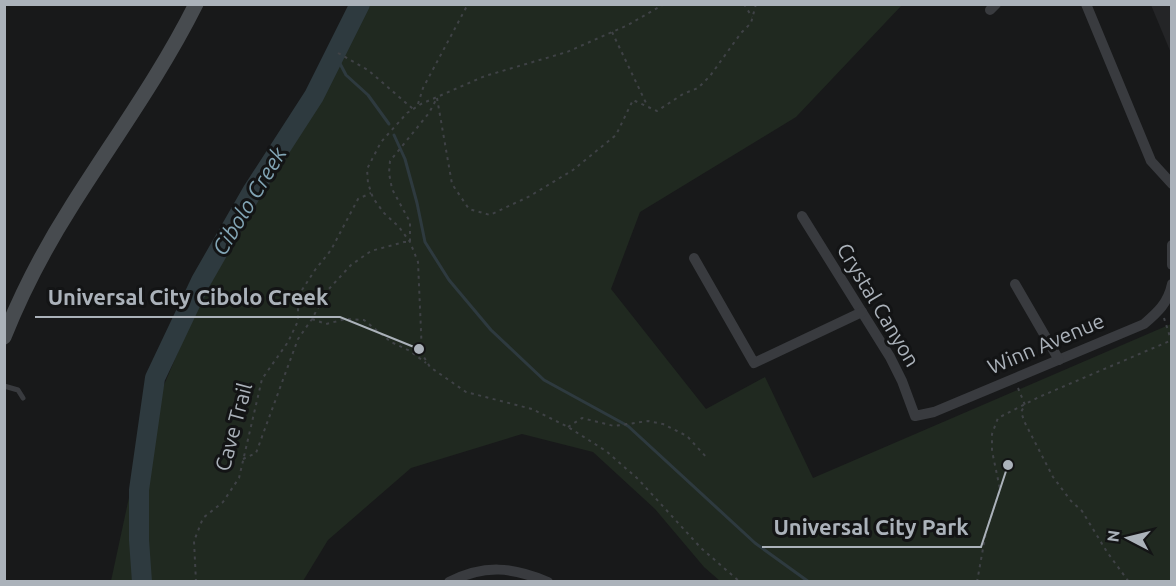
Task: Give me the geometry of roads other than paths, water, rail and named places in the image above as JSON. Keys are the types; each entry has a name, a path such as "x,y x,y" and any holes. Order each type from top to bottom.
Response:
{"main road":[{"path":"4,337 45,250 70,207 134,112 196,4"}],"street":[{"path":"1086,4 1151,161 1172,184"},
{"name":"Crystal Canyon","path":"802,216 890,357 915,416"},
{"path":"1172,245 1172,266"},
{"path":"694,258 754,363 862,312"},
{"path":"1016,284 1059,360"},
{"name":"Winn Avenue","path":"915,416 934,412 1144,324 1162,309 1170,294 1172,284"},
{"path":"449,582 463,575 486,569 511,569 548,582"}],"lane":[{"path":"4,386 18,390 23,398"}],"waterway":[{"name":"Cibolo Creek","path":"142,582 139,490 155,378 201,281 252,192 314,96 360,4"},
{"path":"335,54 346,75 368,95 389,124"},
{"path":"394,135 405,159 425,242 449,280 491,330 544,380 628,426 755,543 809,582"}],"place":[{"name":"Universal City Cibolo Creek","path":"419,349"},
{"name":"Universal City Park","path":"1008,465"}]}
